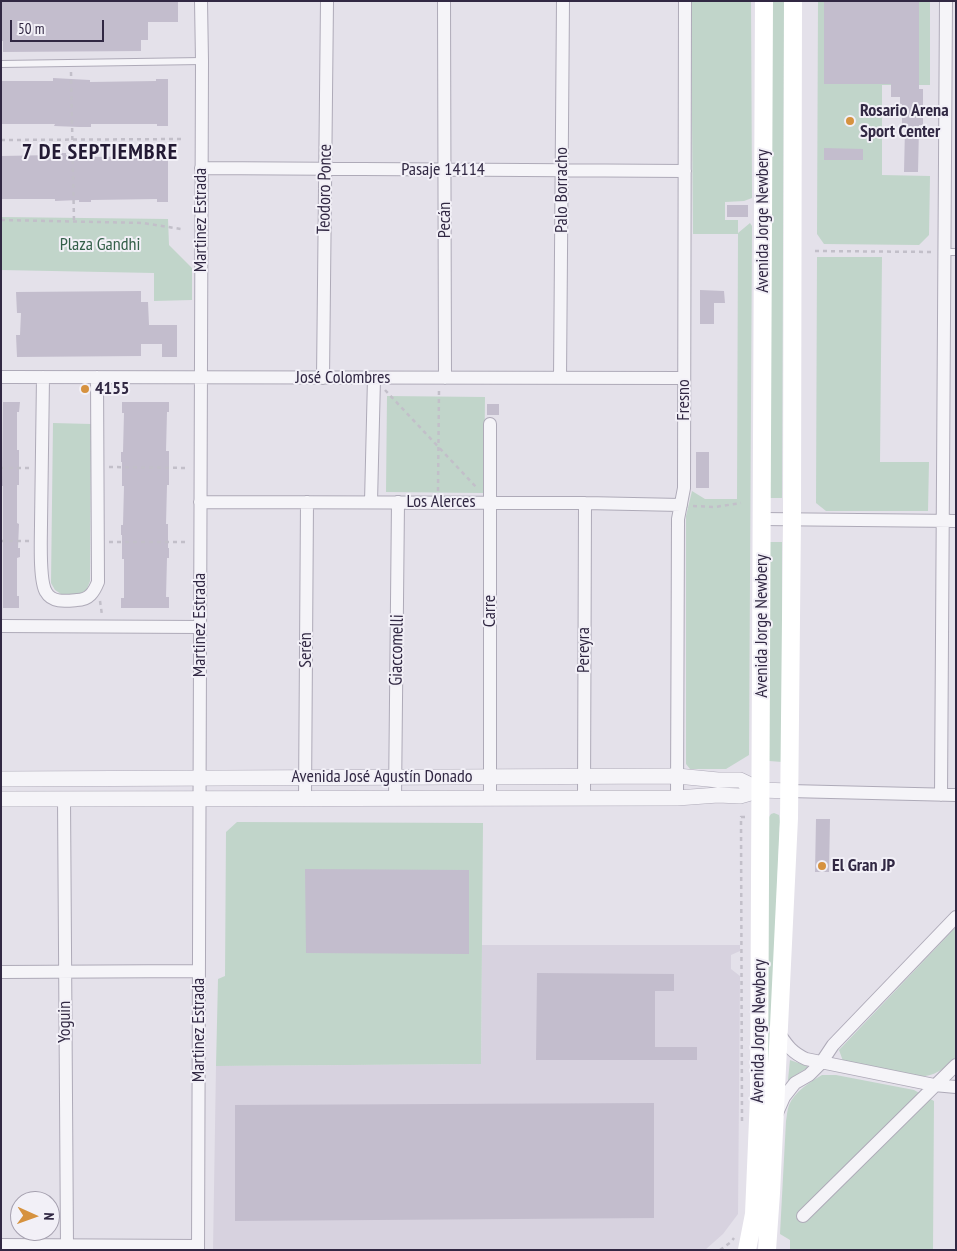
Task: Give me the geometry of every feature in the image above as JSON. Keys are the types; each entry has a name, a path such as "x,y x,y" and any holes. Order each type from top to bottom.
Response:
{"main road":[{"name":"Avenida Jorge Newbery","path":"747,1250 754,1214 759,1097 764,1"},
{"name":"Avenida Jorge Newbery","path":"767,1250 789,818 792,519 793,1"}],"street":[{"name":"Martinez Estrada","path":"198,1248 201,1"},
{"name":"Teodoro Ponce","path":"323,378 326,1"},
{"name":"Pecán","path":"442,378 444,1"},
{"name":"Palo Borracho","path":"560,378 563,1"},
{"name":"Fresno","path":"677,798 678,519 684,488 685,1"},
{"path":"941,794 949,521 950,252 946,1"},
{"name":"Pasaje 14114","path":"201,168 685,172"},
{"name":"José Colombres","path":"1,377 684,378"},
{"path":"43,377 42,580 45,591 50,598 67,601 82,600 90,597 98,582 97,377"},
{"path":"372,502 374,378"},
{"name":"Carre","path":"490,424 490,798"},
{"name":"Los Alerces","path":"200,502 681,505"},
{"name":"Serén","path":"305,799 307,502"},
{"name":"Giaccomelli","path":"395,798 398,502"},
{"name":"Pereyra","path":"584,798 585,503"},
{"path":"762,519 949,521"},
{"path":"1,626 200,627"},
{"name":"Avenida José Agustín Donado","path":"1,779 677,776 740,780 761,790"},
{"name":"Avenida José Agustín Donado","path":"1,799 677,798 718,795 740,796 761,790 789,791"},
{"path":"789,791 956,795"},
{"name":"Yoguin","path":"64,799 67,1246"},
{"path":"775,1117 784,1098 795,1083 821,1063 833,1045 956,917"},
{"path":"1,972 199,971"},
{"path":"778,1032 789,1048 806,1059 934,1085 956,1087"},
{"path":"803,1216 956,1065"},
{"path":"1,1246 198,1248"}],"lane":[{"path":"1,64 202,62"}],"path":[{"path":"71,63 74,221"},
{"path":"1,140 182,139"},
{"path":"1,220 143,223 181,228"},
{"path":"815,251 950,252"},
{"path":"374,378 490,503"},
{"path":"438,502 442,378"},
{"path":"97,467 200,468"},
{"path":"1,468 42,468"},
{"path":"681,505 715,507 741,503"},
{"path":"1,541 41,541"},
{"path":"98,542 200,542"},
{"name":"Avenida Jorge Newbery","path":"740,817 742,1126"},
{"path":"720,1250 731,1242 734,1236"}],"shaded area":[{"path":"482,945 740,945 740,951 731,955 731,969 740,976 738,1214 723,1234 705,1250 213,1250 216,1066 481,1064"}],"green space":[{"path":"691,1 751,1 752,198 744,201 725,202 725,220 738,220 738,233 750,223 752,226 749,755 726,769 690,769 686,764 686,516 692,491 705,499 737,499 738,234 693,234"},
{"path":"771,1 784,1 782,498 770,498"},
{"name":"Rosario Arena Sport Center","path":"818,1 930,1 930,85 882,85 882,175 930,176 929,235 919,245 824,244 817,234"},
{"name":"Plaza Gandhi","path":"1,217 168,219 169,245 192,268 192,300 154,301 154,273 1,270"},
{"path":"817,257 882,257 880,462 929,462 928,511 826,511 816,503"},
{"path":"387,396 485,397 484,493 386,492"},
{"path":"53,423 91,424 90,581 87,589 81,594 61,594 55,590 51,583"},
{"path":"770,542 782,542 782,762 769,761"},
{"path":"774,813 779,815 780,822 762,1235 755,1234 769,817"},
{"path":"237,822 483,823 481,1064 216,1066 218,979 225,976 226,832"},
{"path":"956,927 956,1057 940,1071 920,1077 843,1061 839,1050"},
{"path":"790,1060 807,1066 807,1068 789,1081 788,1080"},
{"path":"822,1075 836,1075 914,1090 934,1101 933,1250 790,1250 790,1240 780,1234 787,1111 799,1091"}],"building":[{"path":"1,1 178,1 178,22 148,22 148,40 141,40 141,51 3,52 3,41 1,41"},
{"path":"824,1 919,1 919,89 923,89 923,125 919,125 918,172 904,172 905,128 902,128 902,104 900,104 900,97 891,97 891,84 824,84"},
{"path":"53,78 90,80 90,82 156,81 156,79 168,79 168,126 157,126 157,124 91,124 91,127 79,127 54,126 55,124 1,124 1,81 53,81"},
{"path":"824,148 863,149 863,160 824,160"},
{"path":"54,153 90,155 90,157 156,156 156,154 168,154 168,202 157,202 157,199 91,200 91,202 79,202 79,200 55,201 55,199 1,199 1,156 54,155"},
{"path":"727,205 748,205 748,217 727,217"},
{"path":"700,290 724,291 725,303 714,303 714,324 700,324"},
{"path":"141,291 141,302 148,302 149,325 177,325 177,357 162,357 162,344 141,344 141,356 17,357 16,335 20,335 21,313 17,313 16,292"},
{"path":"3,402 20,402 19,412 17,412 19,485 17,485 17,523 19,524 18,548 20,548 20,557 17,558 17,596 19,596 19,608 3,608"},
{"path":"122,402 169,402 166,451 169,451 169,485 167,485 166,524 168,524 169,558 167,558 166,597 169,597 169,608 121,608 121,598 124,598 124,559 122,559 121,535 124,486 122,486 121,462 124,413 122,413"},
{"path":"487,404 499,404 499,415 487,415"},
{"path":"696,452 709,452 709,488 696,488"},
{"path":"816,819 830,819 829,872 815,872"},
{"path":"305,869 469,870 469,954 306,953"},
{"path":"537,973 674,974 674,991 655,991 655,1047 697,1047 697,1060 536,1060"},
{"path":"654,1103 654,1218 235,1221 235,1105"}],"place":[{"name":"Rosario Arena Sport Center","path":"850,121"},
{"name":"4155","path":"85,389"},
{"name":"El Gran JP","path":"822,866"}],"district":[{"name":"7 DE SEPTIEMBRE","path":"100,153"}]}
